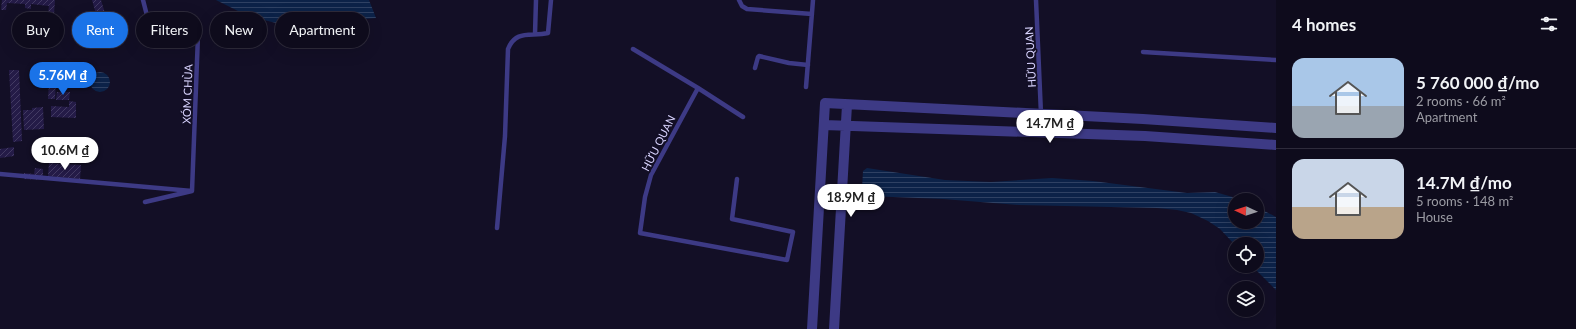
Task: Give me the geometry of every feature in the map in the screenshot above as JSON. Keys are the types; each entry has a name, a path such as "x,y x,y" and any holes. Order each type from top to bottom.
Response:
{"street":[{"path":"812,329 825,103 1276,128"},
{"path":"834,329 847,105"},
{"path":"824,125 1145,136 1276,145"}],"lane":[{"name":"XÓM CHÙA","path":"143,0 153,39 198,35 192,191"},
{"path":"535,34 536,0"},
{"path":"497,228 505,136 508,49 511,42 516,37 546,34 549,31 551,0"},
{"path":"739,0 742,6 747,9 812,14"},
{"path":"806,87 813,0"},
{"name":"HỮU QUAN","path":"1036,0 1041,114"},
{"path":"633,49 743,117"},
{"path":"1143,52 1276,60"},
{"path":"755,68 759,56 789,63 808,65"},
{"name":"HỮU QUAN","path":"698,88 651,175 645,196 640,233 787,260 793,232 732,219 738,179"},
{"path":"0,174 192,191"},
{"path":"145,202 192,191"}],"water":[{"path":"216,0 369,0 376,18 369,19 369,12 275,12 275,23 267,21 267,12 240,12"},
{"path":"100,72 107,75 110,82 107,89 100,92 93,89 90,82 93,75"},
{"path":"867,168 945,180 991,182 1052,178 1093,181 1187,193 1215,192 1228,196 1228,229 1264,229 1264,211 1276,217 1276,290 1259,273 1264,273 1264,237 1228,238 1220,229 1208,221 1191,213 1157,208 1019,205 943,199 868,196 862,189 863,171"}],"building":[{"path":"2,0 55,0 54,12 48,12 49,6 31,4 31,9 25,8 25,4 7,3 6,10 1,10"},
{"path":"92,0 101,0 105,12 95,12"},
{"path":"9,70 19,70 22,141 13,142"},
{"path":"49,82 56,82 55,99 48,99"},
{"path":"57,92 70,92 69,100 56,100"},
{"path":"69,101 76,102 76,118 51,117 51,106 69,107"},
{"path":"43,107 44,129 24,130 23,110 32,110 32,108"},
{"path":"14,147 14,156 0,158 0,149"},
{"path":"49,163 81,165 80,179 48,176"},
{"path":"35,168 43,169 43,180 24,179 24,173 34,174"}]}
